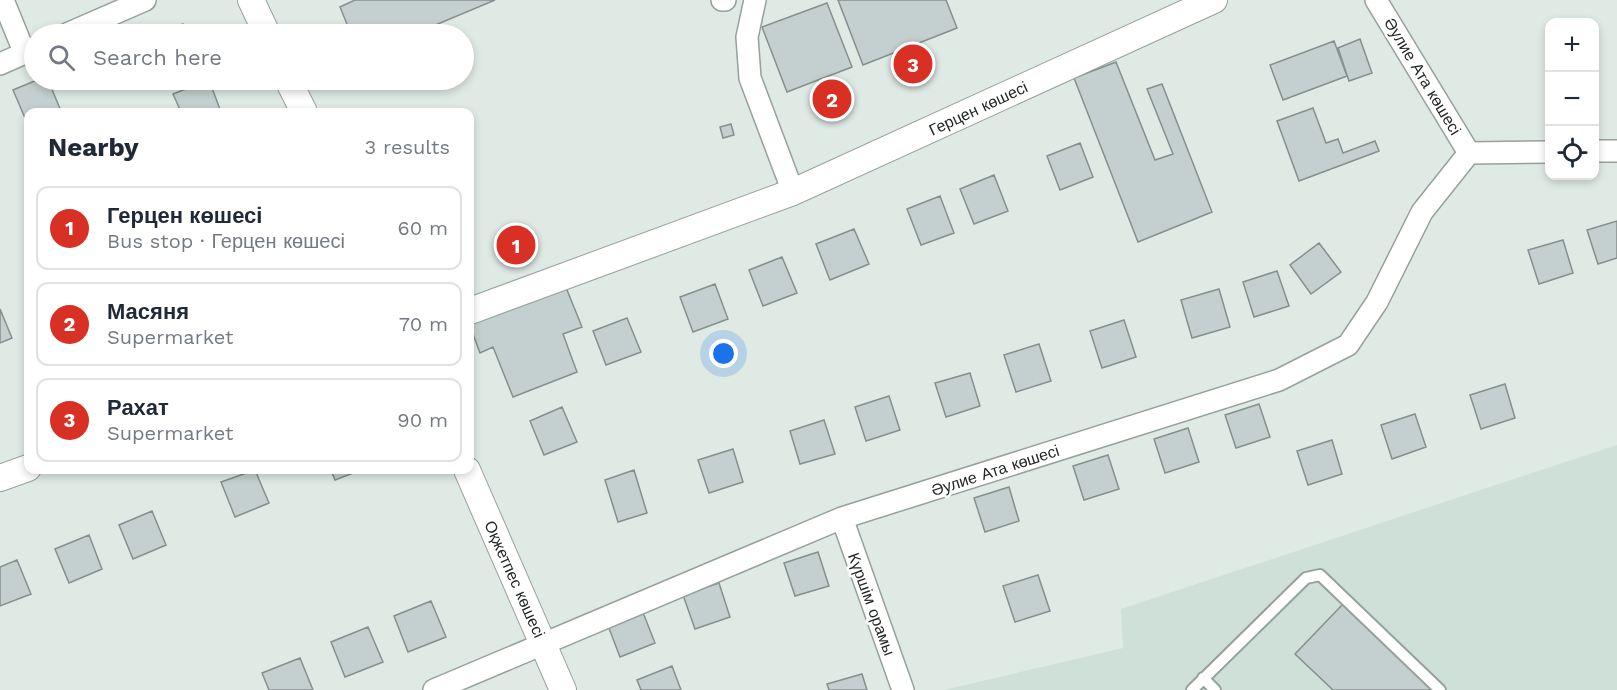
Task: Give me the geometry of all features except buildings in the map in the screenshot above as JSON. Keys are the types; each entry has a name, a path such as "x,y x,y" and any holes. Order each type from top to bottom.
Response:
{"street":[{"path":"3,0 24,40"},
{"path":"90,24 145,0"},
{"path":"251,0 262,24"},
{"path":"755,0 747,36 750,78 793,192"},
{"name":"Герцен көшесі","path":"474,310 793,192 1214,0"},
{"name":"Әулие Ата көшесі","path":"1376,0 1469,153"},
{"path":"0,64 24,54"},
{"path":"293,90 302,108"},
{"path":"1599,151 1617,151"},
{"name":"Әулие Ата көшесі","path":"1469,153 1545,152"},
{"name":"Әулие Ата көшесі","path":"434,690 842,518 1279,380 1348,345 1377,302 1422,212 1469,153"},
{"path":"0,477 24,469"},
{"name":"Оқжетпес көшесі","path":"469,474 563,690"},
{"name":"Күршім орамы","path":"842,518 903,690"}],"lane":[{"path":"1192,690 1306,578 1320,575 1440,690"},
{"path":"1203,678 1215,690"}],"shaded area":[{"path":"1617,445 1617,690 944,690 1123,648 1121,609"}],"place":[{"name":"Рахат","path":"913,64"},
{"name":"Масяня","path":"832,99"},
{"name":"Герцен көшесі","path":"516,245"}]}
